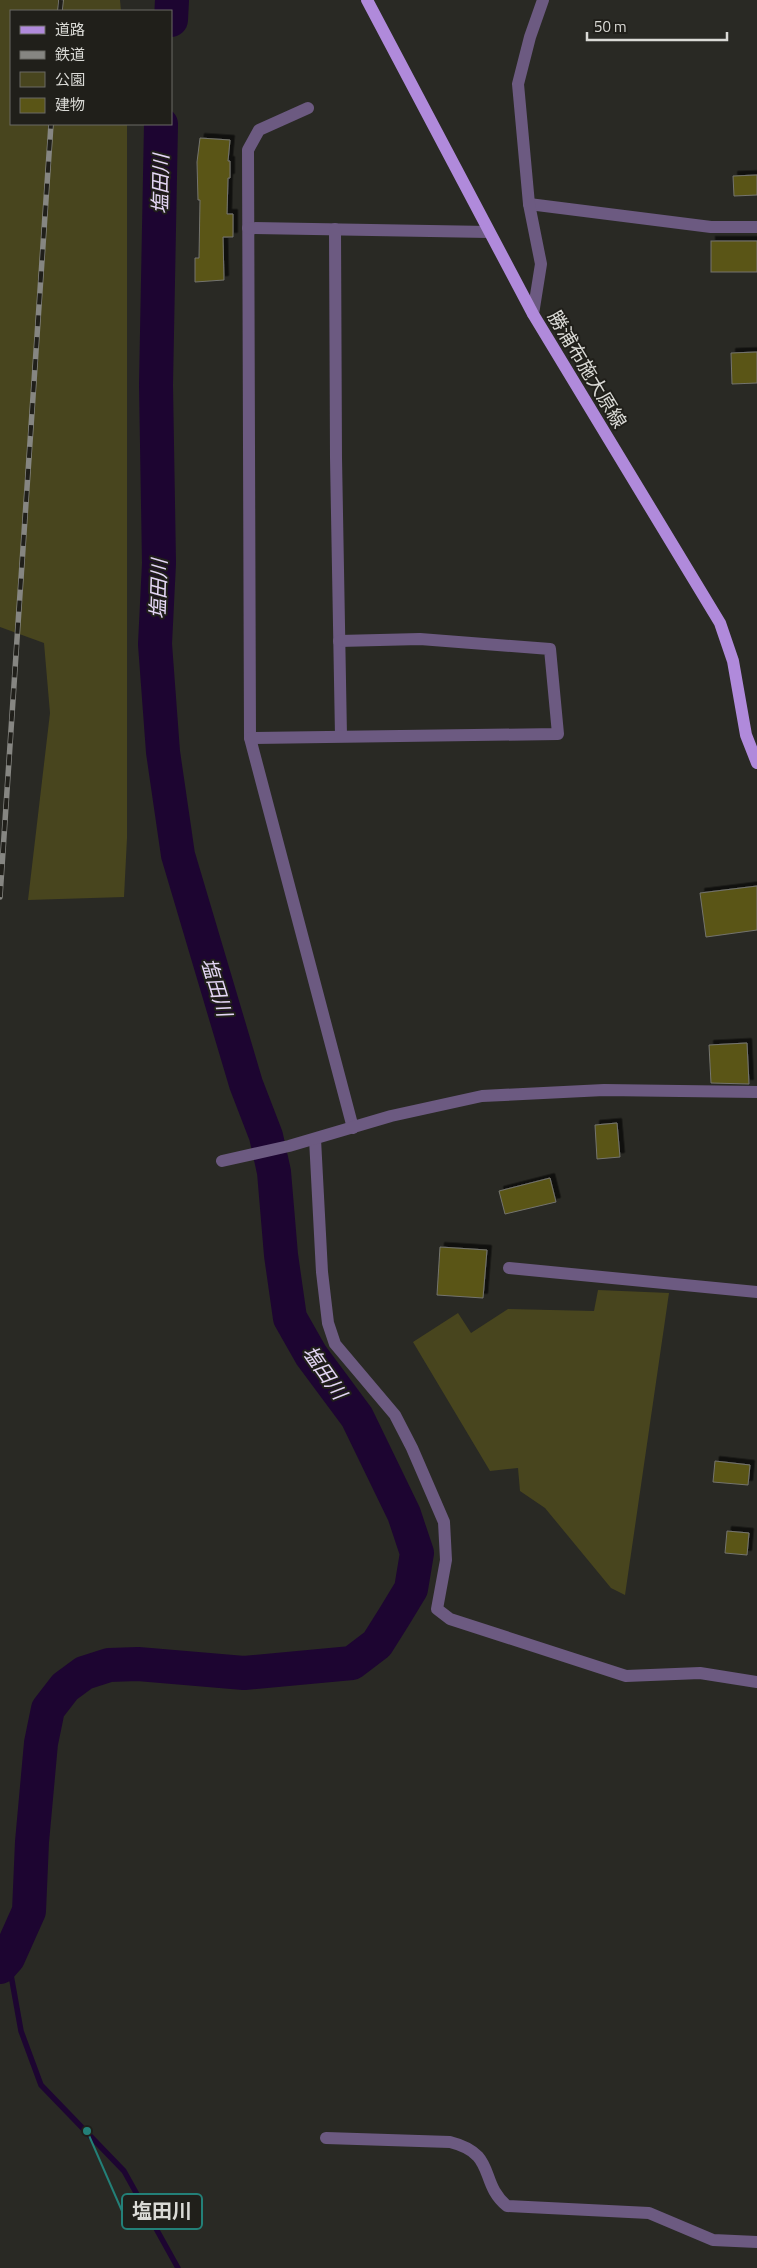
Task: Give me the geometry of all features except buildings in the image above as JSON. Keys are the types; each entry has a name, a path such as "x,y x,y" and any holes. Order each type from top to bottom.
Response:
{"main road":[{"name":"勝浦布施大原線","path":"367,0 533,314 720,623 733,661 746,735 757,763"}],"street":[{"path":"533,314 541,264 529,204 518,84 530,36 543,0"},
{"path":"308,108 259,130 248,150 250,738 353,1128"},
{"path":"529,204 711,227 757,227"},
{"path":"248,228 489,232"},
{"path":"335,229 341,736"},
{"path":"250,738 558,734 550,649 420,638 339,641"},
{"path":"222,1161 289,1146 391,1116 482,1096 604,1090 757,1092"},
{"path":"315,1138 322,1272 328,1323 336,1344 394,1415 412,1448 444,1522 446,1560 437,1609 450,1619 626,1676 700,1672 757,1682"},
{"path":"509,1268 757,1292"},
{"path":"326,2138 450,2142 471,2149 483,2160 496,2194 507,2206 649,2213 713,2240 757,2242"}],"green space":[{"path":"0,0 120,0 121,10 10,10 10,125 127,125 127,838 124,897 28,900 50,713 44,643 0,627"},
{"path":"598,1290 669,1293 625,1595 611,1588 545,1508 520,1491 518,1468 490,1471 413,1342 458,1313 471,1333 508,1309 594,1311"}],"waterway":[{"name":"塩田川","path":"172,0 172,10"},
{"name":"塩田川","path":"0,1967 8,1958 29,1911 32,1842 41,1743 48,1709 65,1687 84,1673 109,1665 138,1664 244,1673 352,1663 377,1644 411,1589 417,1553 404,1514 357,1417 311,1355 290,1318 281,1255 274,1172 266,1136 246,1084 178,855 163,752 155,644 159,563 156,385 161,125"},
{"name":"塩田川","path":"8,1958 21,2031 41,2085 124,2171 178,2268"}],"railway":[{"path":"60,10 61,0"},
{"path":"0,897 51,125"}],"place":[{"name":"塩田川","path":"87,2131"}]}
